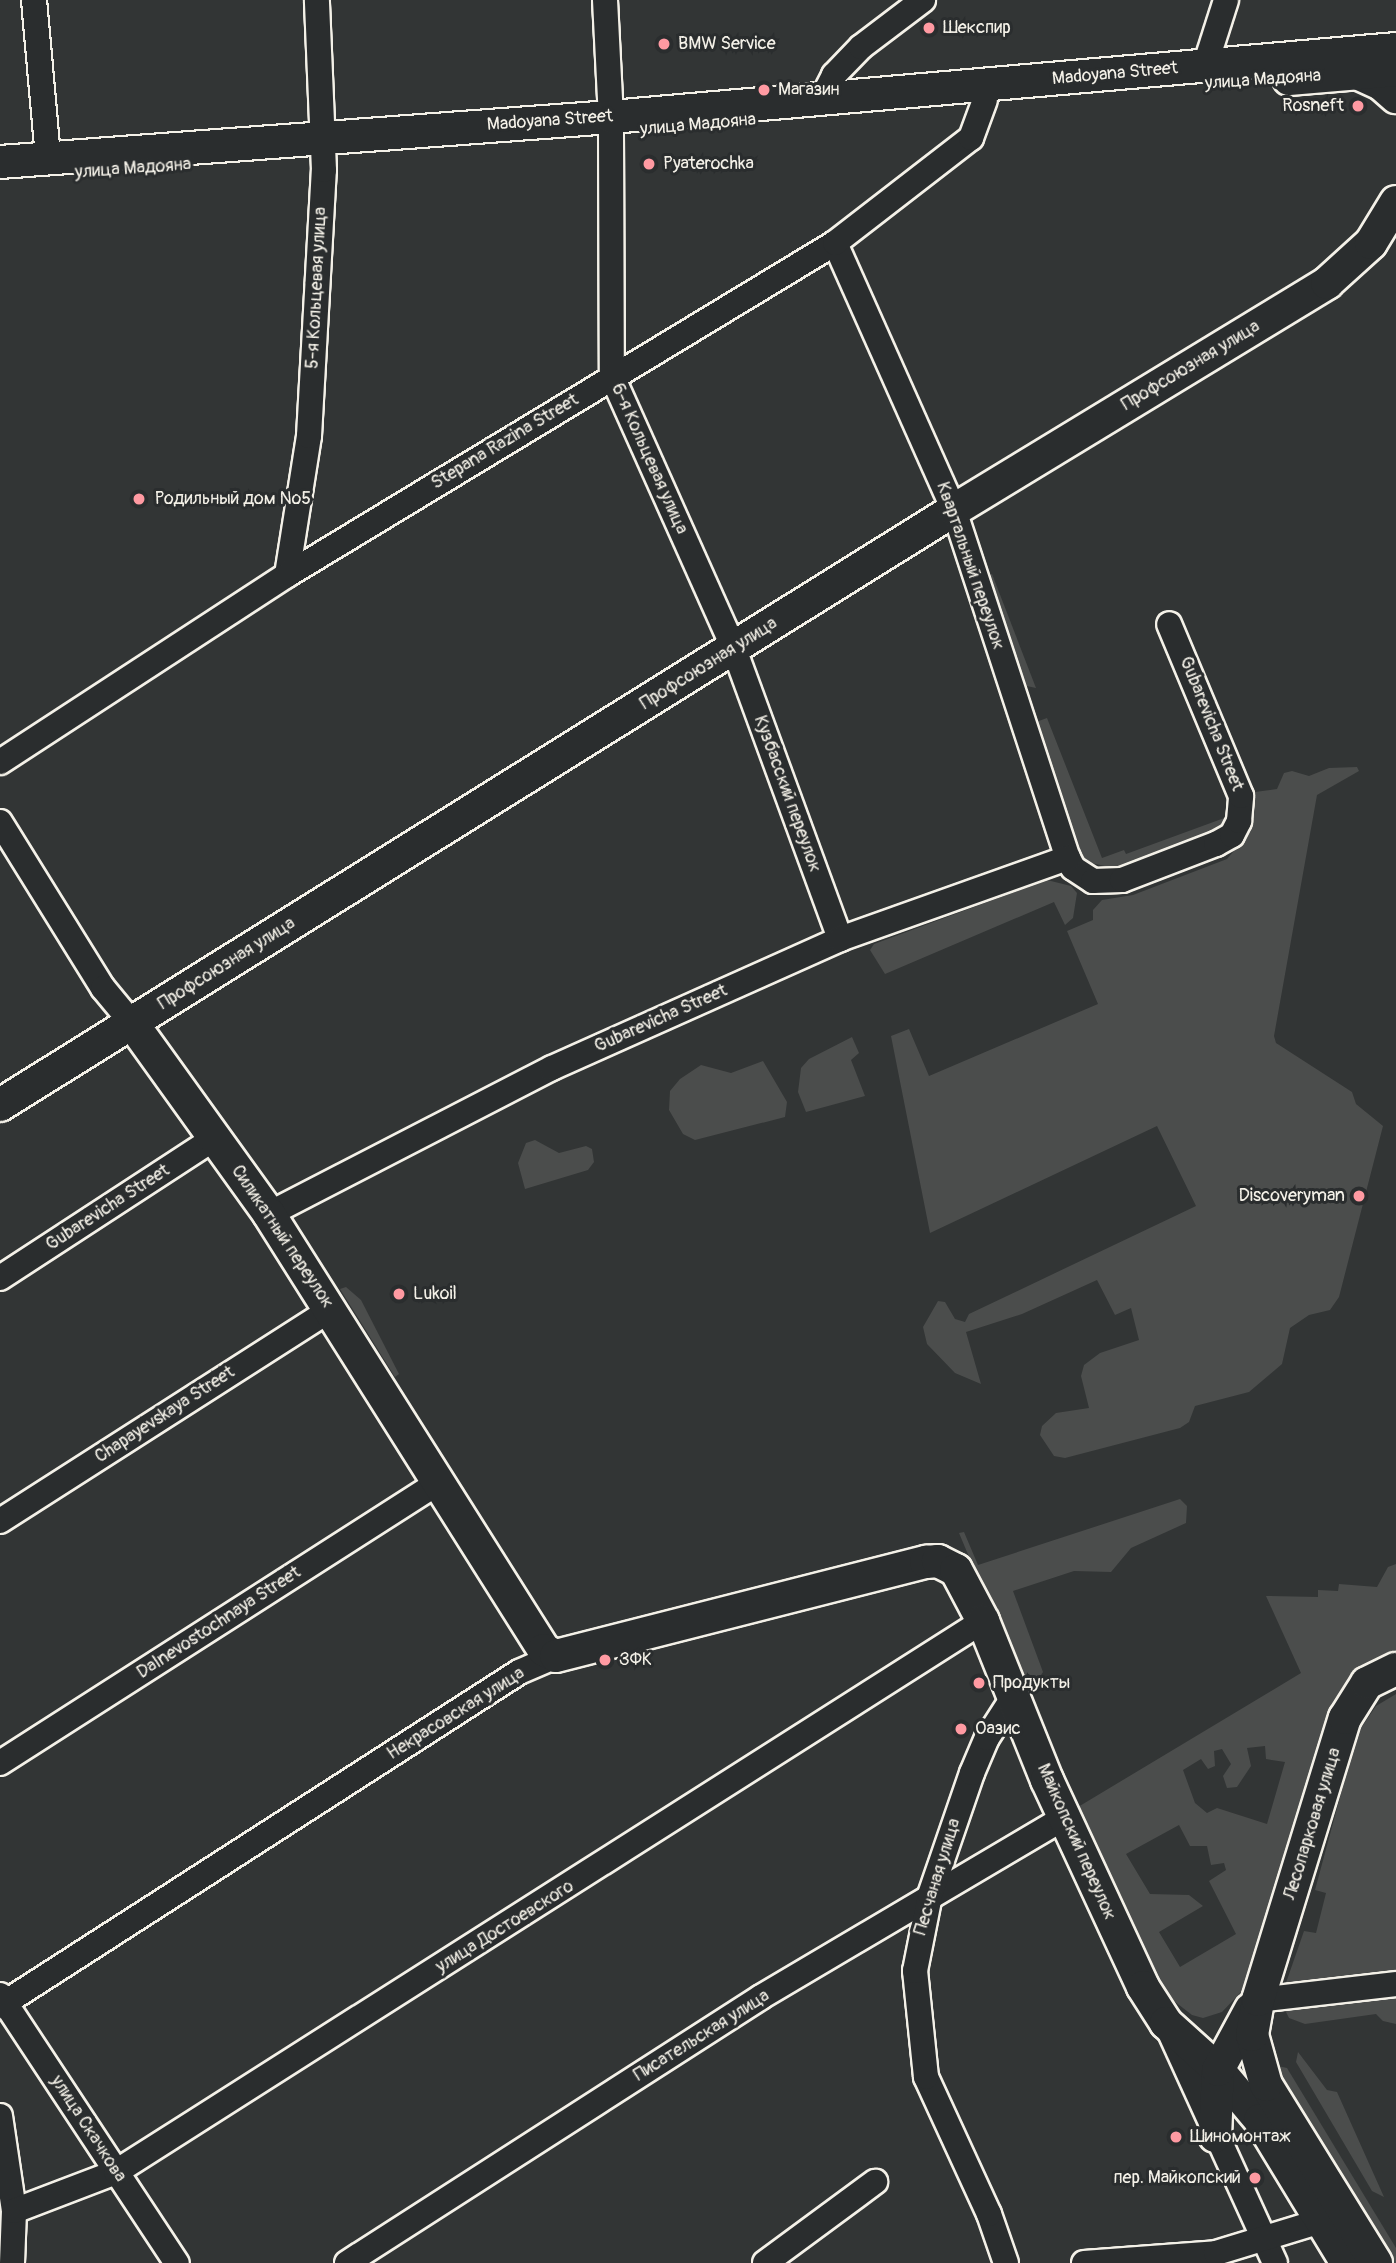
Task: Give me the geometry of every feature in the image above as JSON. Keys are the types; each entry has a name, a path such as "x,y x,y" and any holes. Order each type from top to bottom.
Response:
{"main road":[{"name":"улица Мадояна","path":"1205,66 1396,49"},
{"name":"Madoyana Street","path":"611,125 823,97 1205,66"},
{"name":"улица Мадояна","path":"0,178 325,147 611,125 1396,71"},
{"path":"1359,74 1381,84 1396,97"},
{"path":"0,162 325,147"},
{"name":"Профсоюзная улица","path":"0,1105 954,510 1327,283 1371,243 1396,202"},
{"name":"Силикатный переулок","path":"132,1023 269,1214 331,1309 536,1644 556,1656"},
{"name":"Некрасовская улица","path":"556,1656 926,1562 948,1564 964,1579"},
{"name":"Майкопский переулок","path":"964,1579 1064,1818 1132,1966 1166,2023 1240,2082 1376,2263"},
{"name":"Лесопарковая улица","path":"1258,2000 1345,1718 1367,1683 1396,1669"},
{"path":"1166,2023 1195,2034 1209,2033 1225,2027 1258,2000"},
{"path":"1215,2136 1240,2082 1258,2000"},
{"name":"Майкопский переулок","path":"1240,2082 1253,2051 1258,2000"},
{"name":"Майкопский переулок","path":"1240,2082 1347,2263"}],"street":[{"path":"34,0 48,158"},
{"name":"5-я Кольцевая улица","path":"287,575 309,436 325,147 317,0"},
{"name":"6-я Кольцевая улица","path":"605,0 611,125 612,376 734,649"},
{"path":"823,97 834,75 861,47 923,0"},
{"path":"1205,66 1226,0"},
{"name":"Stepana Razina Street","path":"0,762 287,575 835,243 971,138 985,100"},
{"name":"Квартальный переулок","path":"835,243 954,510 1068,858"},
{"path":"1068,858 1084,878 1108,883 1122,880 1216,845 1232,835 1239,821 1241,796 1169,624"},
{"name":"Кузбасский переулок","path":"734,649 840,939"},
{"name":"Силикатный переулок","path":"0,822 103,988 132,1023"},
{"name":"Gubarevicha Street","path":"269,1214 552,1068 840,939 1068,858"},
{"name":"Gubarevicha Street","path":"0,1278 215,1139"},
{"name":"Chapayevskaya Street","path":"0,1521 331,1309"},
{"name":"Dalnevostochnaya Street","path":"0,1763 439,1482"},
{"name":"улица Достоевского","path":"14,2211 116,2172 983,1621"},
{"name":"Некрасовская улица","path":"2,2001 519,1672 556,1656"},
{"name":"Песчаная улица","path":"1006,2263 989,2214 926,2077 915,1971 930,1895 972,1773 1014,1696"},
{"name":"Писательская улица","path":"347,2263 761,1997 1064,1818"},
{"path":"1258,2000 1396,1984"},
{"name":"улица Скачкова","path":"2,2001 177,2263"},
{"name":"Майкопский переулок","path":"1166,2023 1215,2136 1275,2263"},
{"path":"0,2116 14,2211 12,2263"},
{"path":"765,2263 875,2182"},
{"path":"1084,2263 1216,2253 1324,2220"}],"shaded area":[{"path":"992,574 1036,688 1022,685 986,577"},
{"path":"1047,718 1102,858 1124,850 1126,854 1227,817 1222,830 1118,869 1087,862 1072,838 1036,722"},
{"path":"1357,767 1359,771 1317,795 1274,1036 1276,1043 1352,1092 1356,1104 1383,1126 1339,1297 1330,1310 1309,1315 1290,1328 1282,1364 1249,1392 1195,1406 1189,1422 1180,1428 1065,1458 1054,1456 1040,1435 1042,1426 1056,1413 1089,1408 1081,1376 1084,1365 1100,1353 1139,1340 1131,1308 1115,1315 1097,1280 1022,1314 966,1332 981,1384 955,1373 927,1344 923,1327 938,1301 945,1302 955,1319 965,1322 969,1314 1196,1206 1157,1126 930,1233 891,1036 909,1029 929,1076 1098,1004 1067,931 1093,920 1093,910 1102,900 1133,895 1227,859 1251,831 1255,792 1277,789 1284,773 1292,771 1309,776 1329,768"},
{"path":"1047,880 1071,886 1077,893 1073,918 1065,925 1054,902 885,974 870,950 874,944"},
{"path":"852,1037 859,1053 851,1060 865,1096 806,1112 798,1092 801,1068 809,1059"},
{"path":"763,1061 787,1102 785,1117 695,1140 683,1134 669,1110 670,1091 680,1079 701,1065 731,1073"},
{"path":"535,1140 559,1153 586,1146 592,1149 594,1162 588,1170 525,1189 518,1163 526,1143"},
{"path":"346,1287 361,1300 399,1374 395,1377 340,1289"},
{"path":"1180,1499 1187,1506 1186,1523 1131,1548 1111,1572 1074,1571 1013,1591 1043,1672 1036,1683 1026,1686 1049,1747 959,1533 964,1532 978,1565"},
{"path":"1396,1564 1396,1650 1361,1669 1334,1701 1260,1972 1222,2012 1203,2018 1192,2015 1165,1994 1147,1963 1062,1779 1078,1807 1301,1673 1266,1596 1318,1597 1318,1590 1338,1591 1339,1584 1377,1587 1388,1567","holes":["1265,1746 1266,1759 1285,1762 1267,1824 1217,1808 1207,1813 1195,1803 1183,1770 1201,1759 1208,1769 1215,1766 1214,1751 1222,1749 1231,1764 1223,1776 1227,1788 1237,1787 1251,1766 1247,1748","1179,1825 1190,1846 1207,1846 1211,1865 1224,1863 1226,1870 1209,1881 1236,1934 1180,1967 1159,1932 1203,1906 1189,1895 1150,1894 1126,1854"]},
{"path":"1396,1694 1396,2024 1383,2021 1376,2014 1305,2024 1289,2018 1280,2000 1304,1931 1316,1933 1326,1893 1315,1890 1357,1734 1376,1706"},
{"path":"1298,2052 1327,2090 1337,2092 1384,2197 1372,2191 1296,2062"},
{"path":"1278,2066 1287,2068 1396,2248 1396,2263 1390,2263 1274,2070"}],"place":[{"name":"Шекспир","path":"929,28"},
{"name":"BMW Service","path":"664,44"},
{"name":"Магазин","path":"764,90"},
{"name":"Rosneft","path":"1358,106"},
{"name":"Pyaterochka","path":"649,164"},
{"name":"Родильный дом №5","path":"139,499"},
{"name":"Discoveryman","path":"1359,1196"},
{"name":"Lukoil","path":"399,1294"},
{"name":"ЗФК","path":"605,1660"},
{"name":"Продукты","path":"979,1683"},
{"name":"Оазис","path":"961,1729"},
{"name":"Шиномонтаж","path":"1176,2137"},
{"name":"пер. Майкопский","path":"1255,2178"}]}
